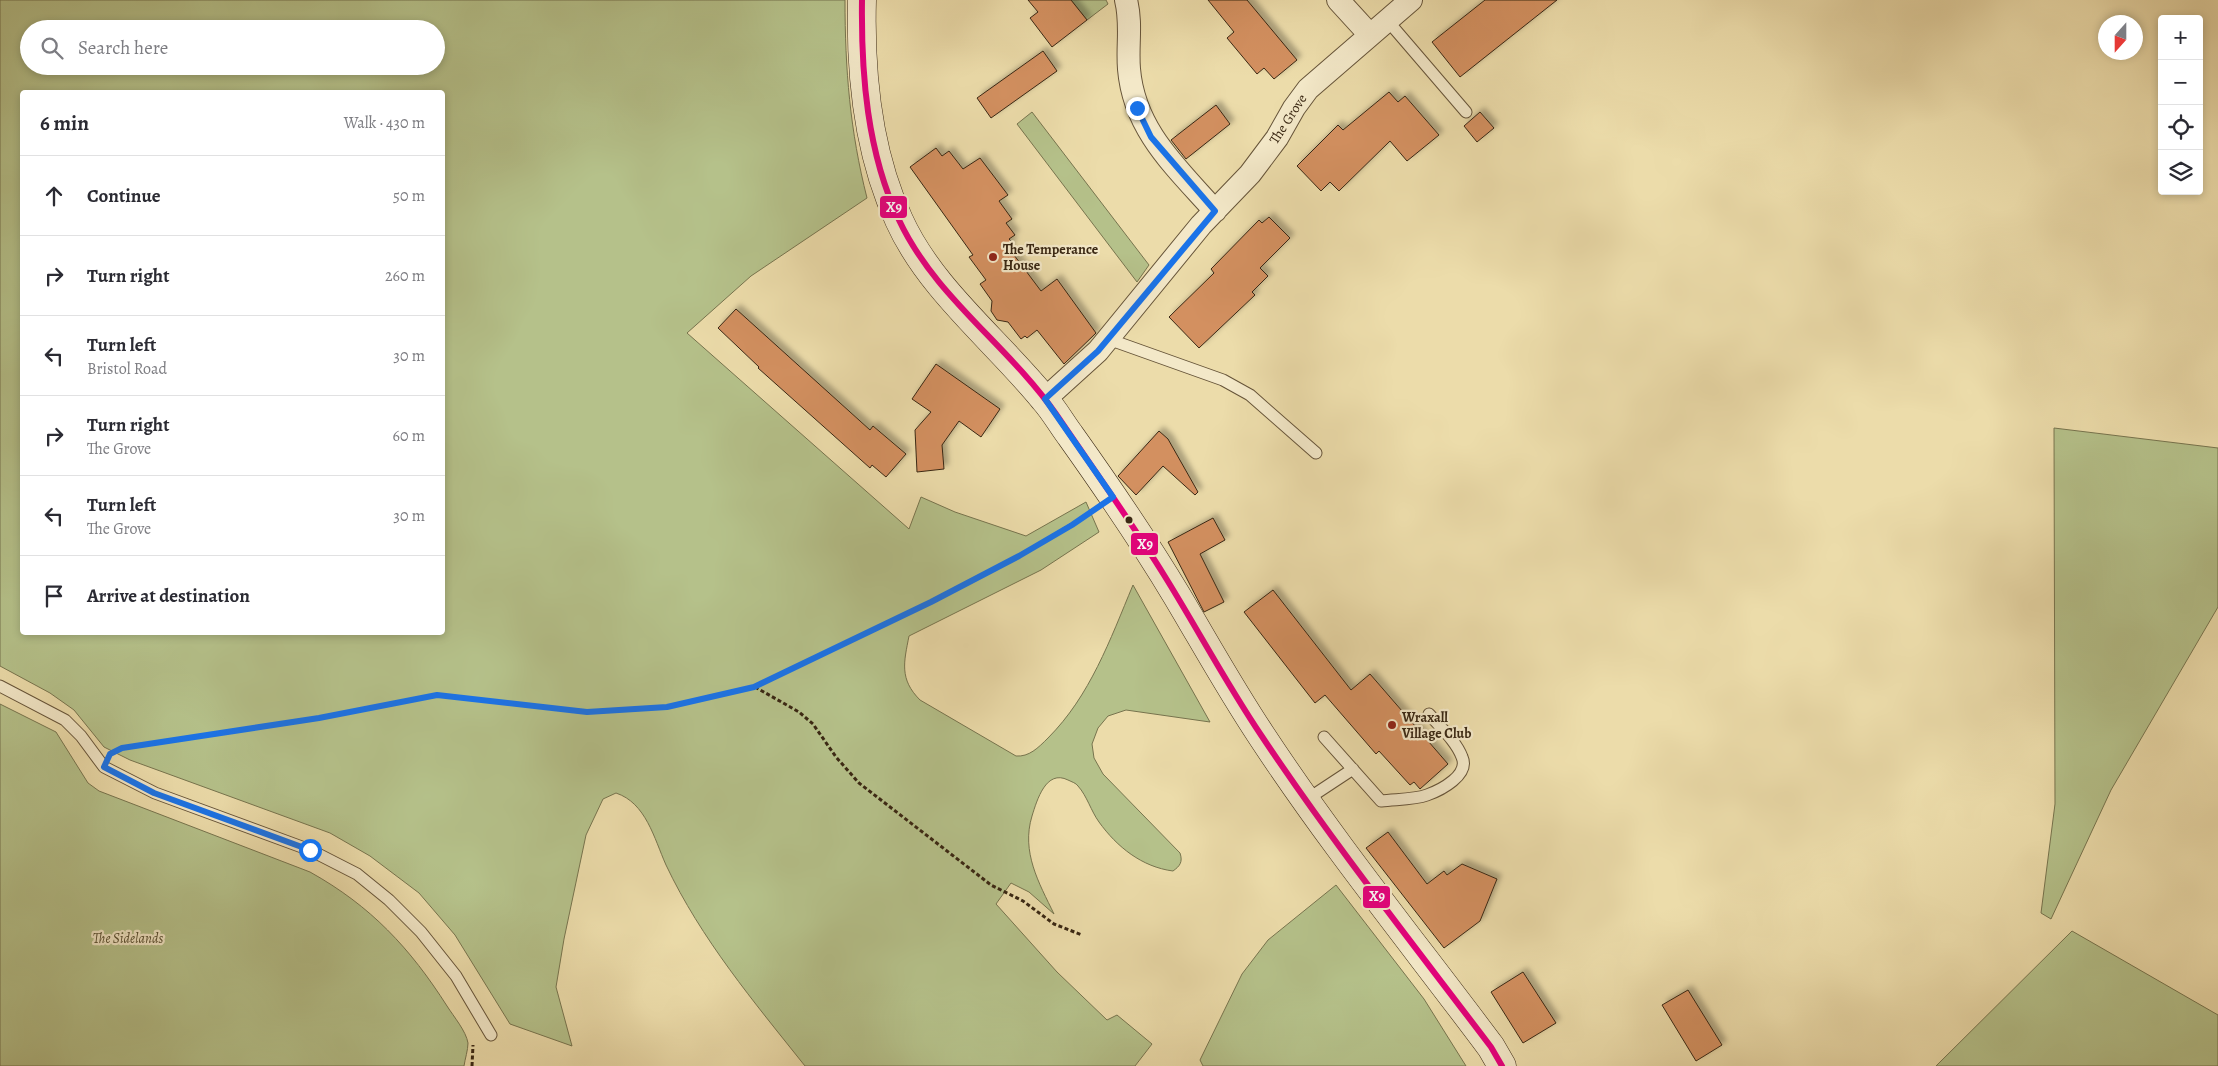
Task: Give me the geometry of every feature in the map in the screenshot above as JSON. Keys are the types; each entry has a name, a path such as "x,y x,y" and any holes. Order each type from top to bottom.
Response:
{"main road":[{"path":"862,0 863,71 874,137 884,187 901,224 924,262 955,300 1045,399 1113,497 1176,594 1240,704 1305,801 1491,1047 1502,1066"}],"street":[{"path":"1126,0 1130,29 1128,68 1133,95 1142,121 1162,151 1215,211"},
{"path":"1338,0 1370,35"},
{"name":"The Grove","path":"1045,399 1085,365 1215,211 1262,159 1308,89 1411,0"}],"lane":[{"path":"1387,20 1466,112"},
{"path":"1108,339 1224,380 1250,395 1316,453"},
{"path":"0,686 65,720 81,736 104,767 154,793 310,850 357,874 390,900 421,932 456,976 491,1035"},
{"path":"1324,737 1381,801 1426,795 1458,778 1463,770 1463,759 1457,747 1429,714"},
{"path":"1305,801 1352,769"}],"path":[{"path":"104,767 110,754 122,748 319,718 437,695 587,712 667,707 754,687 931,602 1019,556 1072,525 1113,497"},
{"path":"754,687 799,712 814,724 836,757 859,783 991,885 1023,901 1054,924 1082,935"}],"green space":[{"path":"0,0 845,0 846,51 850,100 856,148 867,198 751,276 687,333 909,529 921,497 955,512 1026,536 1086,502 1099,532 1041,570 909,636 905,662 906,677 913,692 920,700 1016,756 1029,753 1048,738 1076,704 1098,666 1133,585 1210,722 1126,710 1108,716 1098,728 1092,744 1094,758 1103,774 1180,853 1180,864 1173,871 1151,865 1131,854 1106,831 1096,818 1084,794 1077,785 1068,780 1054,779 1048,782 1037,802 1029,829 1029,842 1033,867 1054,914 1029,892 1011,883 996,904 1057,972 1107,1020 1117,1015 1152,1044 1135,1066 805,1066 730,969 695,919 666,865 653,833 642,813 626,798 616,793 603,799 586,835 564,939 556,987 572,1046 510,1024 455,935 419,893 370,856 330,833 130,760 104,747 74,710 50,693 0,666"},
{"path":"1071,0 1106,0 1108,4 1087,20"},
{"path":"1032,112 1149,265 1137,282 1017,124"},
{"path":"2054,428 2218,448 2218,607 2111,790 2051,919 2041,913 2055,804"},
{"name":"The Sidelands","path":"0,704 56,732 88,783 99,791 310,872 352,899 388,930 419,965 456,1019 468,1043 464,1066 0,1066"},
{"path":"1336,885 1424,999 1466,1066 1203,1066 1200,1060 1242,974 1268,940"},
{"path":"2072,931 2218,1015 2218,1066 1936,1066"}],"building":[{"path":"1028,0 1071,0 1087,20 1052,47 1030,18 1038,12"},
{"path":"1208,0 1247,0 1297,60 1274,79 1264,68 1257,74 1227,38 1234,32"},
{"path":"1485,0 1557,0 1460,77 1432,42"},
{"path":"1043,51 1057,71 991,118 977,98"},
{"path":"1389,92 1398,102 1405,96 1439,135 1407,161 1390,141 1339,191 1330,182 1321,191 1297,166 1338,125 1343,130"},
{"path":"1216,105 1230,124 1186,159 1171,140"},
{"path":"1480,112 1494,128 1477,142 1464,126"},
{"name":"The Temperance House","path":"936,148 942,156 949,151 963,169 980,158 1008,195 999,201 1012,219 1006,223 1015,235 1009,239 1013,243 1008,247 1041,291 1057,279 1096,333 1064,364 1037,330 1027,338 1025,336 1021,339 1008,322 997,320 991,311 992,301 980,284 986,280 969,257 973,255 910,167"},
{"path":"1269,217 1290,238 1260,268 1268,276 1252,292 1255,295 1199,348 1169,317 1214,273 1211,269 1259,220 1262,223"},
{"path":"736,309 870,430 873,426 906,454 886,477 872,465 870,468 758,368 718,328"},
{"path":"936,364 1000,409 981,437 959,421 942,445 944,469 917,472 915,430 931,412 912,399"},
{"path":"1159,431 1168,439 1198,492 1195,495 1163,466 1136,495 1118,476"},
{"path":"1213,518 1225,540 1200,554 1224,602 1204,612 1168,542"},
{"path":"1273,590 1351,690 1370,674 1448,764 1420,789 1414,782 1410,785 1379,751 1376,754 1325,695 1315,703 1244,612"},
{"path":"1388,832 1427,884 1444,871 1447,875 1462,864 1497,879 1480,921 1444,948 1366,848"},
{"path":"1523,972 1556,1023 1523,1043 1491,992"},
{"path":"1688,990 1722,1045 1696,1061 1662,1005"}],"transit line":[{"name":"X9","path":"862,0 865,84 873,140 888,194 914,248 952,297 1016,365 1056,414 1151,554 1236,696 1288,775 1374,893 1491,1047 1502,1066"}],"place":[{"name":"The Temperance House","path":"993,257"},
{"name":"Wraxall Village Club","path":"1392,725"}],"route":[{"path":"310,850 154,793 104,767 110,754 122,748 319,718 437,695 587,712 667,707 754,687 931,602 1019,556 1072,525 1113,497 1045,399 1085,365 1098,351 1201,225 1215,211 1151,137 1137,108"}]}
